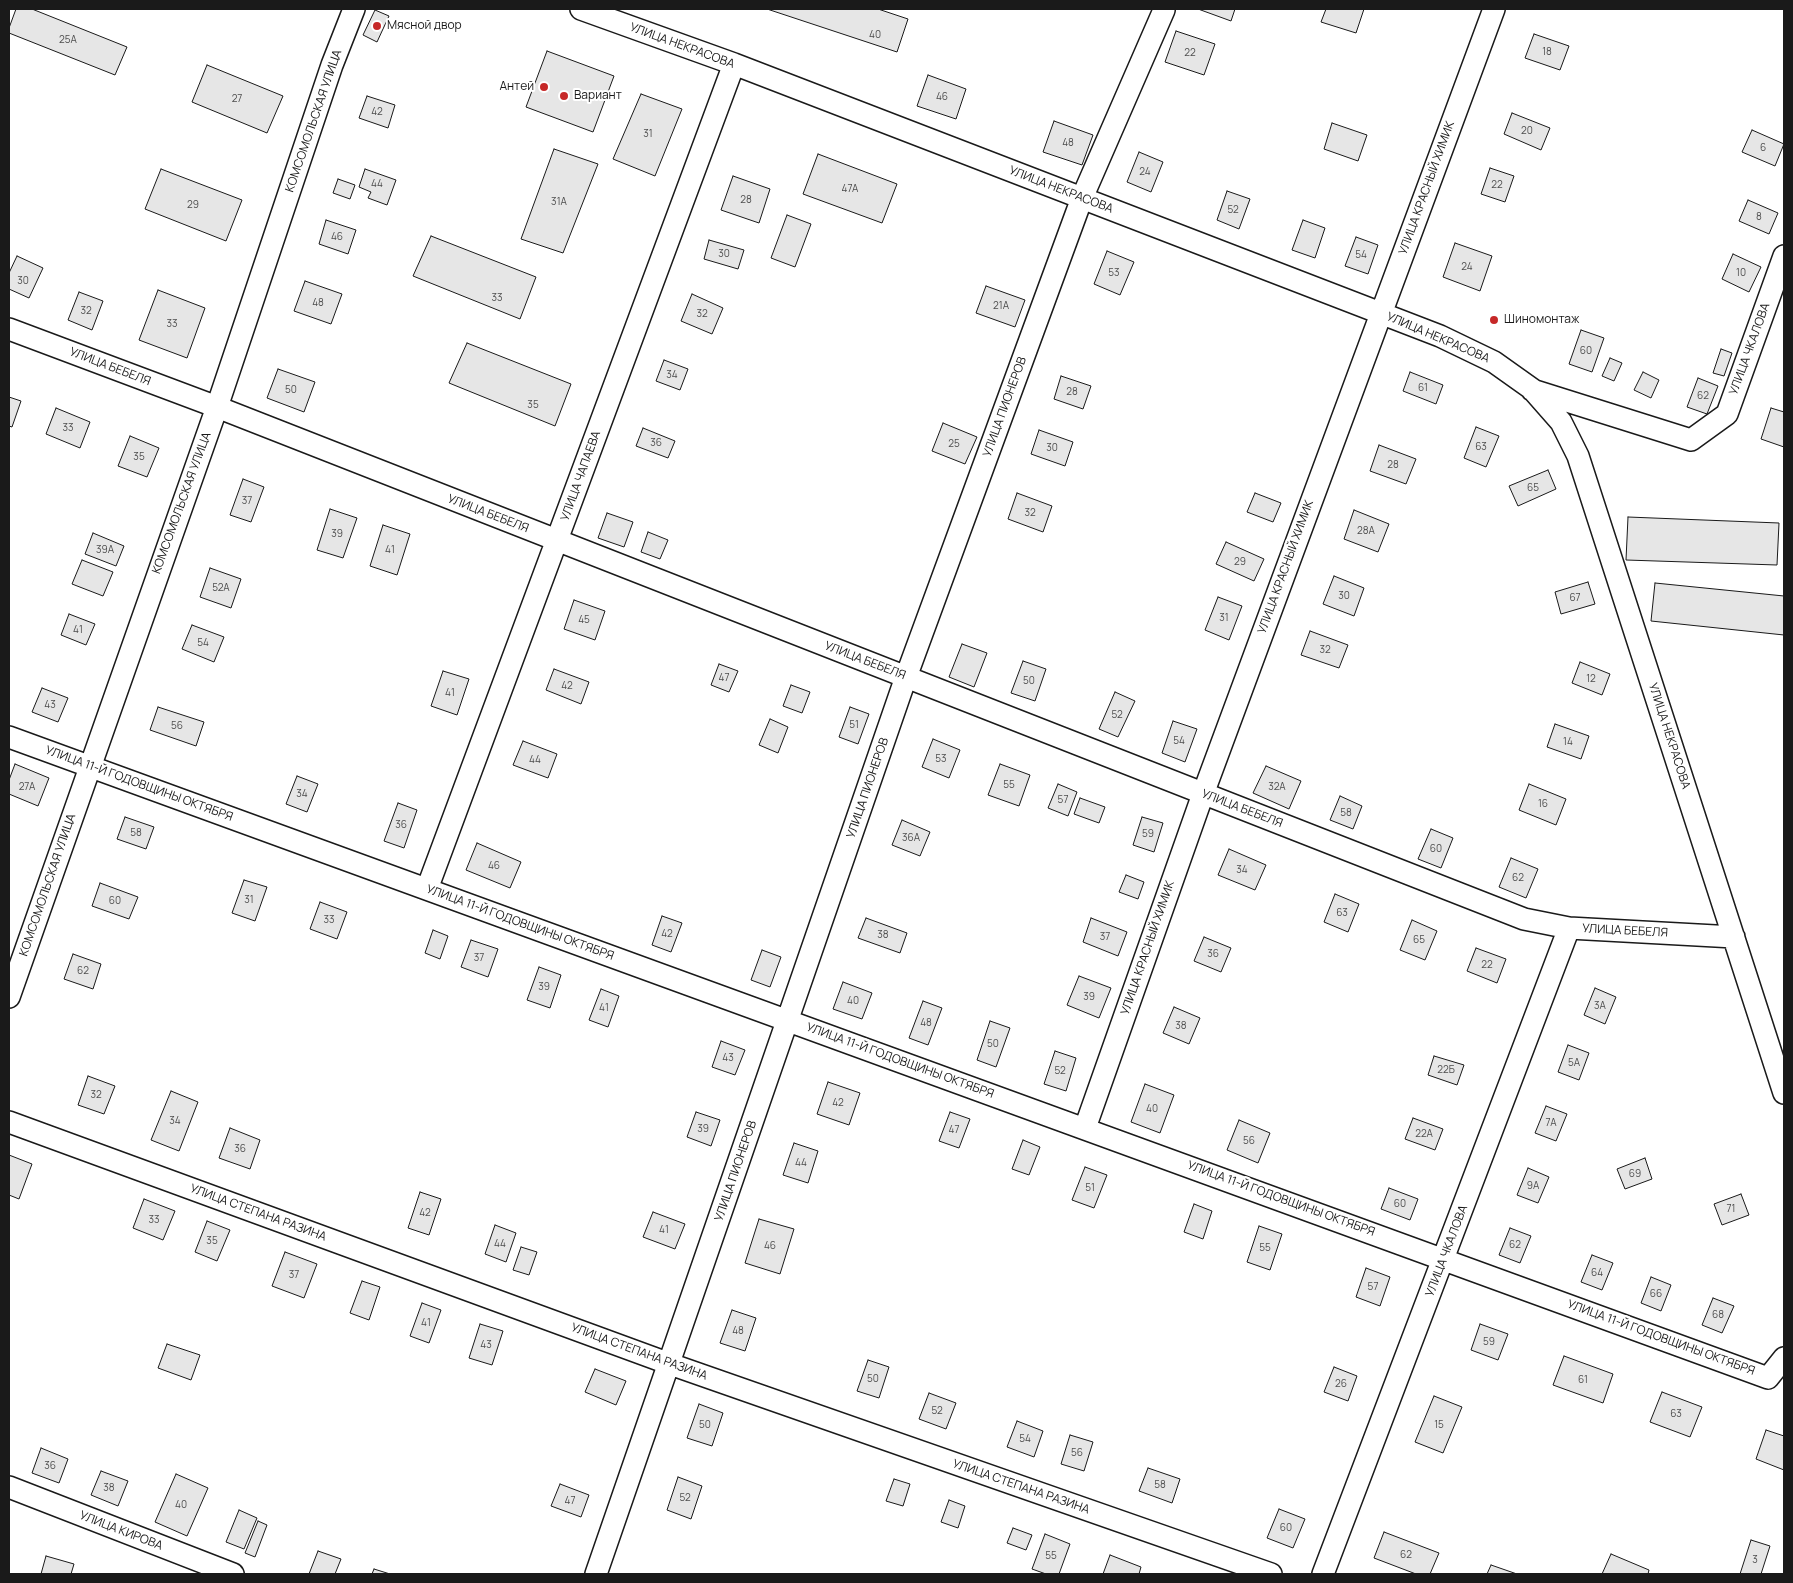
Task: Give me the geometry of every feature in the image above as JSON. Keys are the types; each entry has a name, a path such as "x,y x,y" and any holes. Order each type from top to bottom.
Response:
{"street":[{"name":"КОМСОМОЛЬСКАЯ УЛИЦА","path":"9,998 216,408 329,74 354,9"},
{"name":"УЛИЦА НЕКРАСОВА","path":"581,9 734,64 1440,336 1494,362 1532,390 1561,422 1578,456 1784,1093"},
{"name":"УЛИЦА КРАСНЫЙ ХИМИК","path":"1085,1128 1203,794 1494,9"},
{"name":"УЛИЦА ПИОНЕРОВ","path":"596,1574 906,677 1082,198 1164,10"},
{"name":"УЛИЦА ЧАПАЕВА","path":"427,889 734,64"},
{"name":"УЛИЦА ЧКАЛОВА","path":"1726,414 1784,256"},
{"name":"УЛИЦА БЕБЕЛЯ","path":"9,329 216,408 1524,919 1569,928 1734,937"},
{"name":"УЛИЦА НЕКРАСОВА","path":"1532,390 1691,440 1726,414"},
{"name":"УЛИЦА 11-Й ГОДОВЩИНЫ ОКТЯБРЯ","path":"9,737 1768,1378 1784,1358"},
{"name":"УЛИЦА ЧКАЛОВА","path":"1323,1574 1569,928"},
{"name":"УЛИЦА СТЕПАНА РАЗИНА","path":"9,1122 670,1364 1271,1574"},
{"name":"УЛИЦА КИРОВА","path":"9,1487 233,1574"}],"building":[{"path":"16,9 32,9 127,47 115,75 9,33"},
{"path":"767,9 878,9 908,19 897,52"},
{"path":"1198,9 1235,9 1231,21"},
{"path":"1326,9 1364,9 1356,33 1321,22"},
{"path":"375,10 389,16 377,42 363,35"},
{"path":"1176,31 1215,44 1204,75 1165,62"},
{"path":"1534,34 1569,46 1560,70 1525,58"},
{"path":"547,51 614,76 593,132 526,107"},
{"path":"207,65 283,96 267,133 192,102"},
{"path":"928,75 966,89 956,119 917,106"},
{"path":"641,94 682,109 655,176 613,159"},
{"path":"367,96 395,105 388,128 359,118"},
{"path":"1512,113 1550,128 1541,150 1504,134"},
{"path":"1054,121 1093,135 1082,165 1043,152"},
{"path":"1332,123 1367,135 1358,161 1324,149"},
{"path":"1752,130 1784,144 1775,166 1742,152"},
{"path":"554,149 598,164 563,253 521,239"},
{"path":"1139,152 1163,162 1151,192 1127,182"},
{"path":"818,154 897,184 882,223 803,194"},
{"path":"1490,168 1514,176 1505,202 1481,194"},
{"path":"161,169 242,200 226,241 145,209"},
{"path":"365,169 396,180 387,205 368,198 371,192 359,187"},
{"path":"733,176 770,189 759,223 721,210"},
{"path":"338,179 355,185 350,199 333,193"},
{"path":"1227,191 1250,199 1239,229 1217,220"},
{"path":"1748,200 1778,213 1769,234 1739,221"},
{"path":"787,215 811,224 795,267 771,258"},
{"path":"326,220 356,230 348,254 319,244"},
{"path":"1303,220 1325,228 1315,258 1292,250"},
{"path":"431,236 536,277 520,319 413,276"},
{"path":"1356,237 1378,245 1368,274 1345,266"},
{"path":"709,240 744,250 738,269 704,259"},
{"path":"1455,243 1492,256 1480,291 1443,277"},
{"path":"1107,251 1134,262 1120,295 1094,284"},
{"path":"1733,254 1761,267 1749,292 1722,279"},
{"path":"17,256 43,268 29,298 9,289 9,273"},
{"path":"305,281 342,294 331,324 294,311"},
{"path":"986,286 1025,300 1015,327 976,313"},
{"path":"158,290 205,308 187,358 139,340"},
{"path":"79,292 103,301 92,330 68,320"},
{"path":"692,294 723,308 712,334 681,321"},
{"path":"1581,330 1604,338 1592,372 1569,364"},
{"path":"467,343 571,384 555,426 449,383"},
{"path":"1721,349 1732,353 1724,376 1713,373"},
{"path":"1610,358 1622,363 1614,381 1602,376"},
{"path":"664,360 688,369 680,390 656,381"},
{"path":"278,369 315,382 304,412 267,398"},
{"path":"1410,372 1443,385 1436,404 1403,391"},
{"path":"1643,372 1659,380 1651,398 1634,390"},
{"path":"1061,376 1091,386 1083,409 1054,399"},
{"path":"1698,378 1718,386 1707,414 1687,407"},
{"path":"9,397 21,401 12,427 9,426"},
{"path":"56,408 90,422 80,448 46,434"},
{"path":"1771,408 1784,412 1784,447 1761,439"},
{"path":"943,423 977,437 965,464 932,451"},
{"path":"1476,427 1499,436 1486,467 1464,458"},
{"path":"643,428 675,441 668,458 636,446"},
{"path":"1039,430 1073,442 1065,466 1031,454"},
{"path":"130,436 159,448 147,477 118,466"},
{"path":"1379,445 1416,459 1406,484 1370,471"},
{"path":"1548,470 1556,489 1518,506 1509,486"},
{"path":"243,479 264,487 251,522 230,515"},
{"path":"1017,493 1052,506 1043,532 1008,519"},
{"path":"1255,493 1281,503 1273,522 1247,512"},
{"path":"330,509 357,518 343,558 317,550"},
{"path":"1354,510 1389,524 1378,552 1344,539"},
{"path":"607,513 633,522 624,547 598,538"},
{"path":"1628,517 1779,523 1777,565 1626,560"},
{"path":"383,525 410,534 397,575 370,566"},
{"path":"648,532 668,540 660,559 641,552"},
{"path":"93,533 124,546 116,566 85,554"},
{"path":"1226,542 1264,559 1254,581 1216,564"},
{"path":"82,560 113,572 103,596 72,584"},
{"path":"210,568 241,579 231,608 200,597"},
{"path":"1334,576 1364,588 1354,616 1323,604"},
{"path":"1588,582 1595,604 1561,614 1555,592"},
{"path":"1655,583 1784,596 1784,635 1651,621"},
{"path":"1218,597 1242,606 1229,640 1205,630"},
{"path":"574,600 605,611 595,640 564,629"},
{"path":"69,614 95,624 86,645 61,635"},
{"path":"192,625 224,637 214,662 182,649"},
{"path":"1310,631 1348,645 1339,668 1301,655"},
{"path":"962,644 987,653 974,687 949,677"},
{"path":"1023,661 1046,669 1035,701 1011,693"},
{"path":"1580,662 1610,674 1602,695 1572,683"},
{"path":"719,664 738,671 729,692 711,685"},
{"path":"554,669 589,682 581,704 546,690"},
{"path":"443,671 469,679 457,715 431,706"},
{"path":"791,685 810,692 802,713 783,706"},
{"path":"42,688 68,698 58,722 32,712"},
{"path":"1115,692 1135,701 1118,737 1099,729"},
{"path":"158,707 204,722 196,746 150,730"},
{"path":"850,707 869,714 858,744 839,737"},
{"path":"770,719 788,727 778,753 759,745"},
{"path":"1173,721 1197,729 1185,762 1162,753"},
{"path":"1555,724 1589,736 1581,759 1547,747"},
{"path":"933,739 960,750 949,778 922,767"},
{"path":"523,741 557,754 548,778 513,765"},
{"path":"15,764 49,778 38,806 9,794 9,780"},
{"path":"1000,764 1030,775 1019,806 988,795"},
{"path":"1266,766 1301,781 1289,809 1253,793"},
{"path":"297,776 318,784 307,812 286,804"},
{"path":"1058,784 1077,792 1068,816 1048,808"},
{"path":"1529,784 1566,799 1556,825 1519,810"},
{"path":"1340,796 1362,806 1353,829 1330,820"},
{"path":"1080,798 1105,807 1099,823 1074,814"},
{"path":"398,803 417,810 404,848 384,841"},
{"path":"125,817 154,827 146,849 117,839"},
{"path":"1142,817 1163,823 1154,852 1133,845"},
{"path":"902,820 930,832 920,856 892,845"},
{"path":"1431,829 1453,838 1441,868 1418,859"},
{"path":"477,843 521,862 510,888 466,870"},
{"path":"1229,849 1266,865 1255,890 1218,875"},
{"path":"1511,858 1538,869 1526,898 1499,887"},
{"path":"1126,875 1144,882 1138,899 1119,892"},
{"path":"244,880 267,887 255,921 232,913"},
{"path":"100,883 138,897 129,919 92,906"},
{"path":"1335,894 1359,904 1348,932 1324,922"},
{"path":"320,902 347,912 337,939 310,929"},
{"path":"662,916 682,923 671,952 652,945"},
{"path":"866,918 907,933 900,953 858,938"},
{"path":"1091,918 1127,932 1118,956 1083,942"},
{"path":"1412,920 1437,931 1425,960 1400,950"},
{"path":"433,930 448,936 440,959 425,953"},
{"path":"1204,937 1231,948 1221,972 1194,961"},
{"path":"471,940 498,949 488,977 461,967"},
{"path":"1476,948 1506,959 1497,983 1467,971"},
{"path":"762,950 781,957 770,987 751,980"},
{"path":"73,954 101,964 93,989 64,979"},
{"path":"539,967 561,975 550,1008 527,1000"},
{"path":"1079,976 1111,988 1099,1018 1067,1005"},
{"path":"843,982 872,993 862,1019 833,1009"},
{"path":"1595,988 1616,997 1605,1024 1584,1015"},
{"path":"601,989 619,996 608,1027 589,1020"},
{"path":"923,1001 942,1008 928,1045 909,1038"},
{"path":"1174,1007 1200,1018 1189,1044 1163,1033"},
{"path":"990,1021 1010,1028 996,1067 977,1060"},
{"path":"721,1041 745,1050 735,1075 712,1067"},
{"path":"1568,1045 1589,1053 1579,1080 1558,1072"},
{"path":"1055,1051 1076,1058 1066,1091 1044,1084"},
{"path":"1434,1056 1464,1065 1457,1085 1428,1075"},
{"path":"88,1076 115,1086 104,1114 78,1105"},
{"path":"828,1082 860,1093 849,1125 817,1114"},
{"path":"1145,1084 1174,1095 1160,1133 1131,1122"},
{"path":"171,1091 198,1102 179,1151 151,1140"},
{"path":"1546,1106 1567,1114 1556,1141 1535,1133"},
{"path":"696,1112 720,1120 711,1146 687,1137"},
{"path":"950,1112 970,1119 959,1148 939,1141"},
{"path":"1413,1118 1443,1129 1435,1150 1405,1139"},
{"path":"1239,1120 1270,1133 1258,1163 1227,1150"},
{"path":"230,1128 260,1140 250,1169 219,1158"},
{"path":"1023,1140 1040,1147 1029,1175 1012,1169"},
{"path":"794,1143 818,1151 808,1183 783,1175"},
{"path":"9,1155 32,1164 19,1199 9,1195"},
{"path":"1645,1158 1652,1179 1625,1189 1617,1169"},
{"path":"1085,1167 1107,1175 1094,1208 1072,1200"},
{"path":"1528,1168 1549,1177 1538,1203 1517,1195"},
{"path":"1389,1188 1418,1199 1410,1220 1381,1209"},
{"path":"420,1192 441,1199 429,1235 408,1228"},
{"path":"1741,1194 1749,1215 1722,1225 1714,1204"},
{"path":"144,1199 175,1211 163,1240 133,1228"},
{"path":"1194,1204 1212,1211 1203,1239 1184,1232"},
{"path":"653,1212 685,1224 675,1249 643,1237"},
{"path":"759,1219 794,1229 780,1274 745,1263"},
{"path":"207,1221 230,1230 217,1261 195,1252"},
{"path":"495,1225 516,1233 506,1262 485,1254"},
{"path":"1259,1226 1282,1234 1270,1270 1247,1262"},
{"path":"1510,1228 1531,1236 1520,1263 1499,1255"},
{"path":"521,1247 537,1252 529,1275 513,1270"},
{"path":"285,1252 317,1264 304,1298 272,1286"},
{"path":"1592,1255 1613,1263 1602,1290 1581,1282"},
{"path":"1366,1268 1390,1277 1380,1306 1356,1297"},
{"path":"1651,1277 1671,1285 1661,1311 1641,1303"},
{"path":"362,1281 380,1287 369,1320 350,1313"},
{"path":"1713,1298 1734,1306 1722,1333 1702,1325"},
{"path":"422,1303 441,1310 429,1343 410,1336"},
{"path":"732,1310 756,1318 745,1351 720,1343"},
{"path":"480,1324 503,1331 492,1365 469,1358"},
{"path":"1480,1324 1508,1334 1498,1360 1471,1350"},
{"path":"167,1344 200,1355 191,1380 158,1368"},
{"path":"1564,1356 1613,1374 1603,1403 1553,1385"},
{"path":"868,1360 889,1367 879,1398 857,1391"},
{"path":"1334,1367 1357,1376 1348,1401 1324,1392"},
{"path":"595,1369 626,1381 616,1405 585,1392"},
{"path":"1662,1392 1702,1407 1690,1437 1650,1422"},
{"path":"929,1393 956,1403 946,1429 919,1419"},
{"path":"1434,1396 1462,1407 1443,1453 1415,1442"},
{"path":"699,1404 723,1413 712,1446 687,1438"},
{"path":"1017,1421 1043,1431 1034,1457 1007,1447"},
{"path":"1766,1430 1784,1436 1784,1470 1756,1459"},
{"path":"1070,1435 1093,1442 1084,1471 1061,1464"},
{"path":"41,1448 68,1459 59,1483 32,1473"},
{"path":"1148,1468 1180,1479 1172,1503 1139,1491"},
{"path":"101,1471 128,1481 118,1506 91,1495"},
{"path":"176,1474 208,1488 187,1536 155,1522"},
{"path":"678,1477 702,1486 691,1519 667,1510"},
{"path":"894,1479 910,1484 903,1506 886,1501"},
{"path":"560,1484 589,1495 581,1517 551,1506"},
{"path":"949,1500 965,1506 958,1528 941,1522"},
{"path":"1279,1509 1305,1519 1293,1548 1267,1538"},
{"path":"239,1510 257,1518 244,1549 226,1542"},
{"path":"258,1521 267,1525 255,1557 245,1553"},
{"path":"1013,1528 1032,1535 1026,1550 1007,1543"},
{"path":"1384,1532 1439,1553 1430,1574 1416,1574 1374,1558"},
{"path":"1045,1534 1070,1544 1059,1574 1046,1574 1032,1569"},
{"path":"1751,1540 1770,1546 1761,1574 1740,1574"},
{"path":"318,1551 341,1559 335,1574 309,1574"},
{"path":"1611,1554 1649,1570 1648,1574 1602,1574"},
{"path":"1110,1555 1141,1567 1139,1574 1103,1574"},
{"path":"46,1556 74,1564 71,1574 41,1574"},
{"path":"1491,1565 1517,1574 1487,1574"},
{"path":"374,1569 390,1574 372,1574"}],"place":[{"name":"Мясной двор","path":"377,26"},
{"name":"Антей","path":"544,87"},
{"name":"Вариант","path":"564,96"},
{"name":"Шиномонтаж","path":"1494,320"}]}
